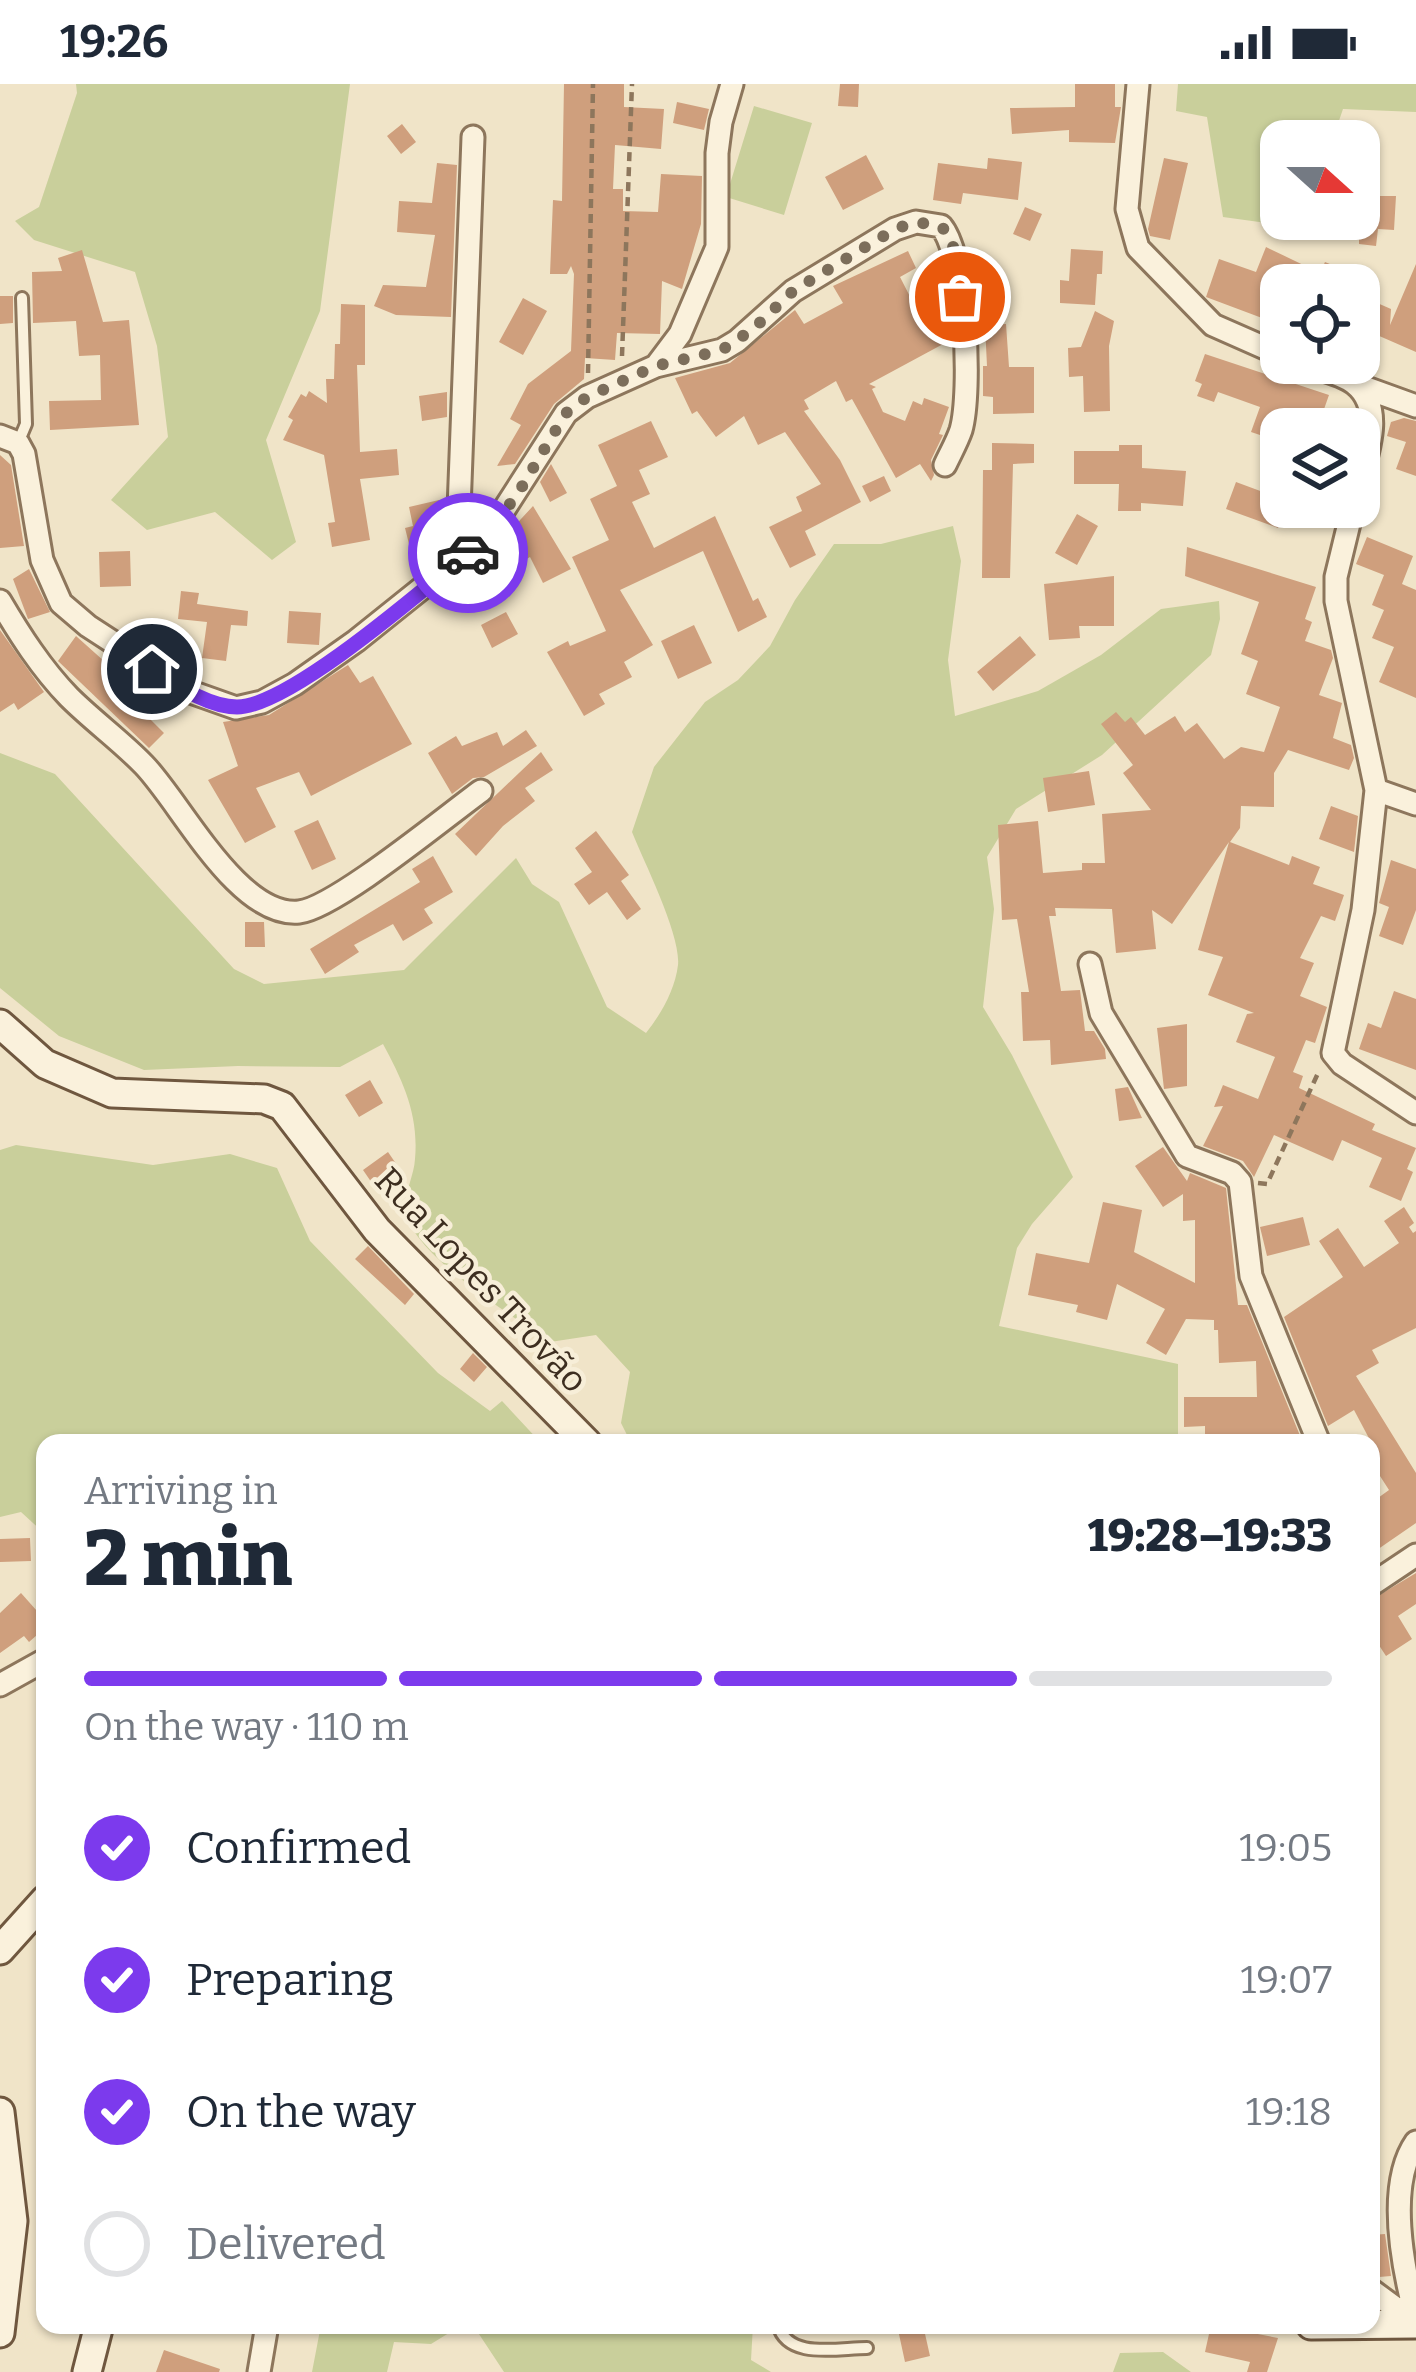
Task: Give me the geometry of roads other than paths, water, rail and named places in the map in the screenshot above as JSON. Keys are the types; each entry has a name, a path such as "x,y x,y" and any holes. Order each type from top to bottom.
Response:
{"main road":[{"name":"Rua Lopes Trovão","path":"0,1024 45,1064 112,1093 198,1100 265,1099 282,1106 377,1230 578,1434"},
{"path":"0,1950 36,1910"},
{"path":"0,2112 13,2221 0,2333"},
{"path":"1380,2323 1416,2322"},
{"path":"87,2372 97,2334"}],"street":[{"path":"656,366 680,334 717,247 716,153 732,84"},
{"path":"1138,84 1127,209 1138,248 1213,326 1260,347"},
{"path":"466,555 458,536 473,137"},
{"path":"9,439 24,454 42,560 61,602 152,669 214,702 236,707 262,702 296,684 466,555 487,536 520,490 566,413 587,397 656,366 722,350 793,291 895,229 916,222 941,226 952,239 965,331 962,428 945,465"},
{"path":"1355,384 1416,406"},
{"path":"1355,384 1366,408"},
{"path":"1348,528 1338,565 1336,601 1376,790 1363,910 1333,1053 1342,1064 1416,1113"},
{"path":"0,601 29,650 69,697 146,767 226,870 271,907 292,912 326,904 481,790"},
{"path":"1376,790 1416,804"},
{"path":"1090,964 1101,1012 1187,1156 1232,1173 1240,1182 1251,1276 1315,1434"},
{"path":"1380,1580 1416,1555"},
{"path":"0,1685 36,1665"},
{"path":"1416,2142 1402,2164 1401,2222 1405,2276 1416,2322"},
{"path":"1380,2296 1416,2322"},
{"path":"260,2372 266,2334"}],"lane":[{"path":"9,439 26,424 22,298"},
{"path":"781,2334 793,2347 867,2348"}]}
